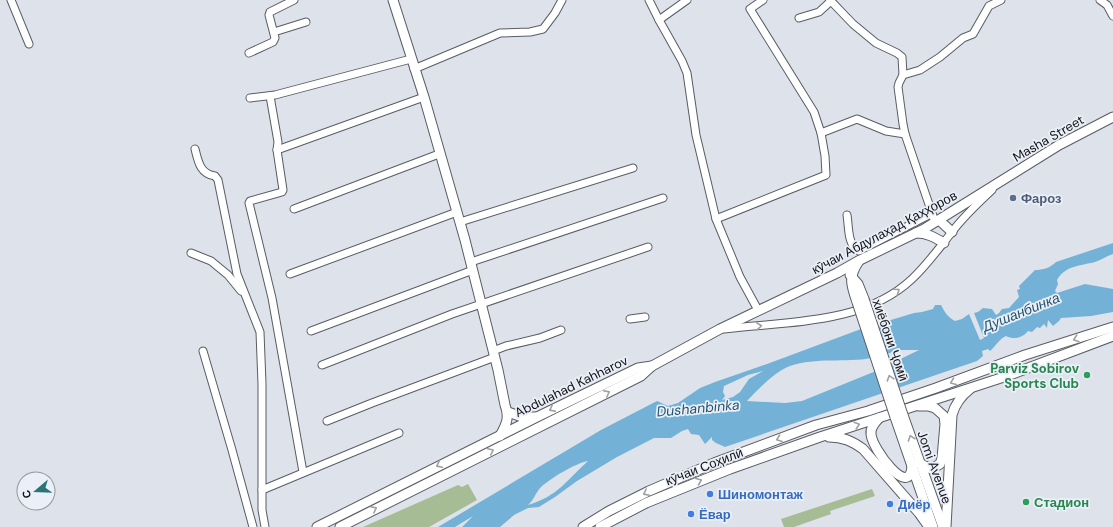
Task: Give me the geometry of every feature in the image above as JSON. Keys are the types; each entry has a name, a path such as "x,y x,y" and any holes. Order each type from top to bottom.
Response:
{"main road":[{"path":"393,0 424,97 439,154 460,222 494,354 505,405 508,412 507,421 500,436"},
{"name":"Masha Street","path":"998,184 1059,145 1113,117"},
{"name":"кӯчаи Абдулаҳад Қаҳҳоров","path":"652,366 720,329 878,252 914,233 935,219 998,184"},
{"path":"935,219 952,232"},
{"path":"914,233 932,235 944,243"},
{"path":"821,281 833,277 840,278 855,285 860,269 866,261 878,252"},
{"name":"хиёбони Ҷомӣ","path":"860,260 852,276 899,416"},
{"path":"837,273 852,276"},
{"path":"583,527 649,491 726,458 816,425 868,411 1025,355 1113,327"},
{"name":"кӯчаи Соҳилӣ","path":"600,527 646,503 730,469 820,437 1007,376 1113,336"},
{"path":"1025,355 1028,360 1028,367"},
{"name":"Abdulahad Kahharov","path":"317,527 638,368 652,366"},
{"name":"Abdulahad Kahharov","path":"340,527 641,376 652,366"},
{"path":"946,527 952,415 958,401 976,385"},
{"path":"880,418 873,425 871,434 875,448 880,456 898,474 906,478 910,475 916,464 931,469 940,464 942,458 945,424 944,416 935,408 928,406 915,406"},
{"path":"508,412 522,417 537,417"},
{"name":"Jomi Avenue","path":"899,416 916,464 943,527"},
{"path":"820,437 838,437 854,442 863,449 919,513 929,527"},
{"path":"726,458 724,465 730,469"},
{"name":"Jomi Avenue","path":"916,464 933,527"}],"street":[{"path":"11,0 29,44"},
{"path":"248,53 273,42 275,38 270,12 294,0"},
{"path":"414,69 500,33 530,32 543,29 555,13 562,0"},
{"path":"649,0 682,61 687,74 696,135 716,219 740,277 758,310"},
{"path":"659,20 687,0"},
{"path":"716,219 826,175 821,133 814,112 750,10 750,8 763,0"},
{"path":"799,18 819,12 831,0 853,24 876,43 900,55 903,60 903,75 898,87 905,134 935,219 858,251 851,245 847,215"},
{"path":"903,75 920,70 940,57 963,38 973,34 989,6 1001,0"},
{"path":"1100,0 1107,5 1113,16"},
{"path":"274,32 306,22"},
{"path":"250,98 270,96 411,59"},
{"path":"270,96 278,142 277,150 283,191 250,201 249,203 272,298 303,472"},
{"path":"277,150 424,97"},
{"path":"821,133 857,119 886,131 905,134"},
{"path":"195,148 199,164 207,174 215,176 218,180 237,274 260,332 262,510 265,527"},
{"path":"294,209 439,154"},
{"path":"460,222 633,168"},
{"name":"кӯчаи Абдулаҳад Қаҳҳоров","path":"720,329 794,322 828,317 849,313 879,302 898,291 912,278 978,203 998,184"},
{"path":"311,331 472,266 663,198"},
{"path":"290,274 457,212"},
{"path":"322,365 452,314 648,247"},
{"path":"191,253 211,261 228,275 246,297"},
{"path":"630,319 645,317"},
{"path":"327,421 494,354 506,346 540,338 561,330"},
{"path":"203,350 253,527"},
{"path":"262,490 399,433"}],"green space":[{"path":"468,484 477,500 429,527 363,527 458,485 462,487"},
{"path":"872,489 875,496 830,511 831,514 794,527 784,527 781,519"}],"water":[{"path":"1113,243 1113,254 1095,262 1074,267 1065,271 1057,280 1058,284 1055,291 1057,293 1085,284 1113,289 1113,312 1091,316 1061,318 1053,326 1048,320 1047,328 1044,324 1040,328 1037,327 1032,332 1028,331 1021,337 1004,337 990,351 988,349 982,351 983,356 977,361 725,447 712,440 712,437 705,444 699,435 691,434 688,429 671,438 654,438 617,457 577,481 539,507 528,508 514,515 500,527 462,527 473,516 455,527 438,527 601,430 657,401 668,406 678,403 700,388 861,329 914,313 933,309 935,305 941,305 950,318 955,321 962,319 969,314 980,340 984,338 974,313 983,308 992,309 996,315 1002,309 1009,308 1019,297 1017,290 1020,289 1019,286 1035,270 1041,270 1056,262","holes":["898,350 919,350 876,371 802,401 785,403 747,401 773,376 790,366 800,363 820,361 872,358","763,371 749,379 740,392 733,397 722,400 725,396 723,392 724,386 748,375","588,461 561,487 547,497 528,505 545,483 564,471"]}],"place":[{"name":"Фароз","path":"1013,198"},
{"name":"Parviz Sobirov Sports Club","path":"1087,375"},
{"name":"Шиномонтаж","path":"710,494"},
{"name":"Стадион","path":"1026,502"},
{"name":"Диёр","path":"890,504"},
{"name":"Ёвар","path":"691,514"}],"water label":[{"name":"Душанбинка","path":"1021,312"},
{"name":"Dushanbinka","path":"698,408"}]}
